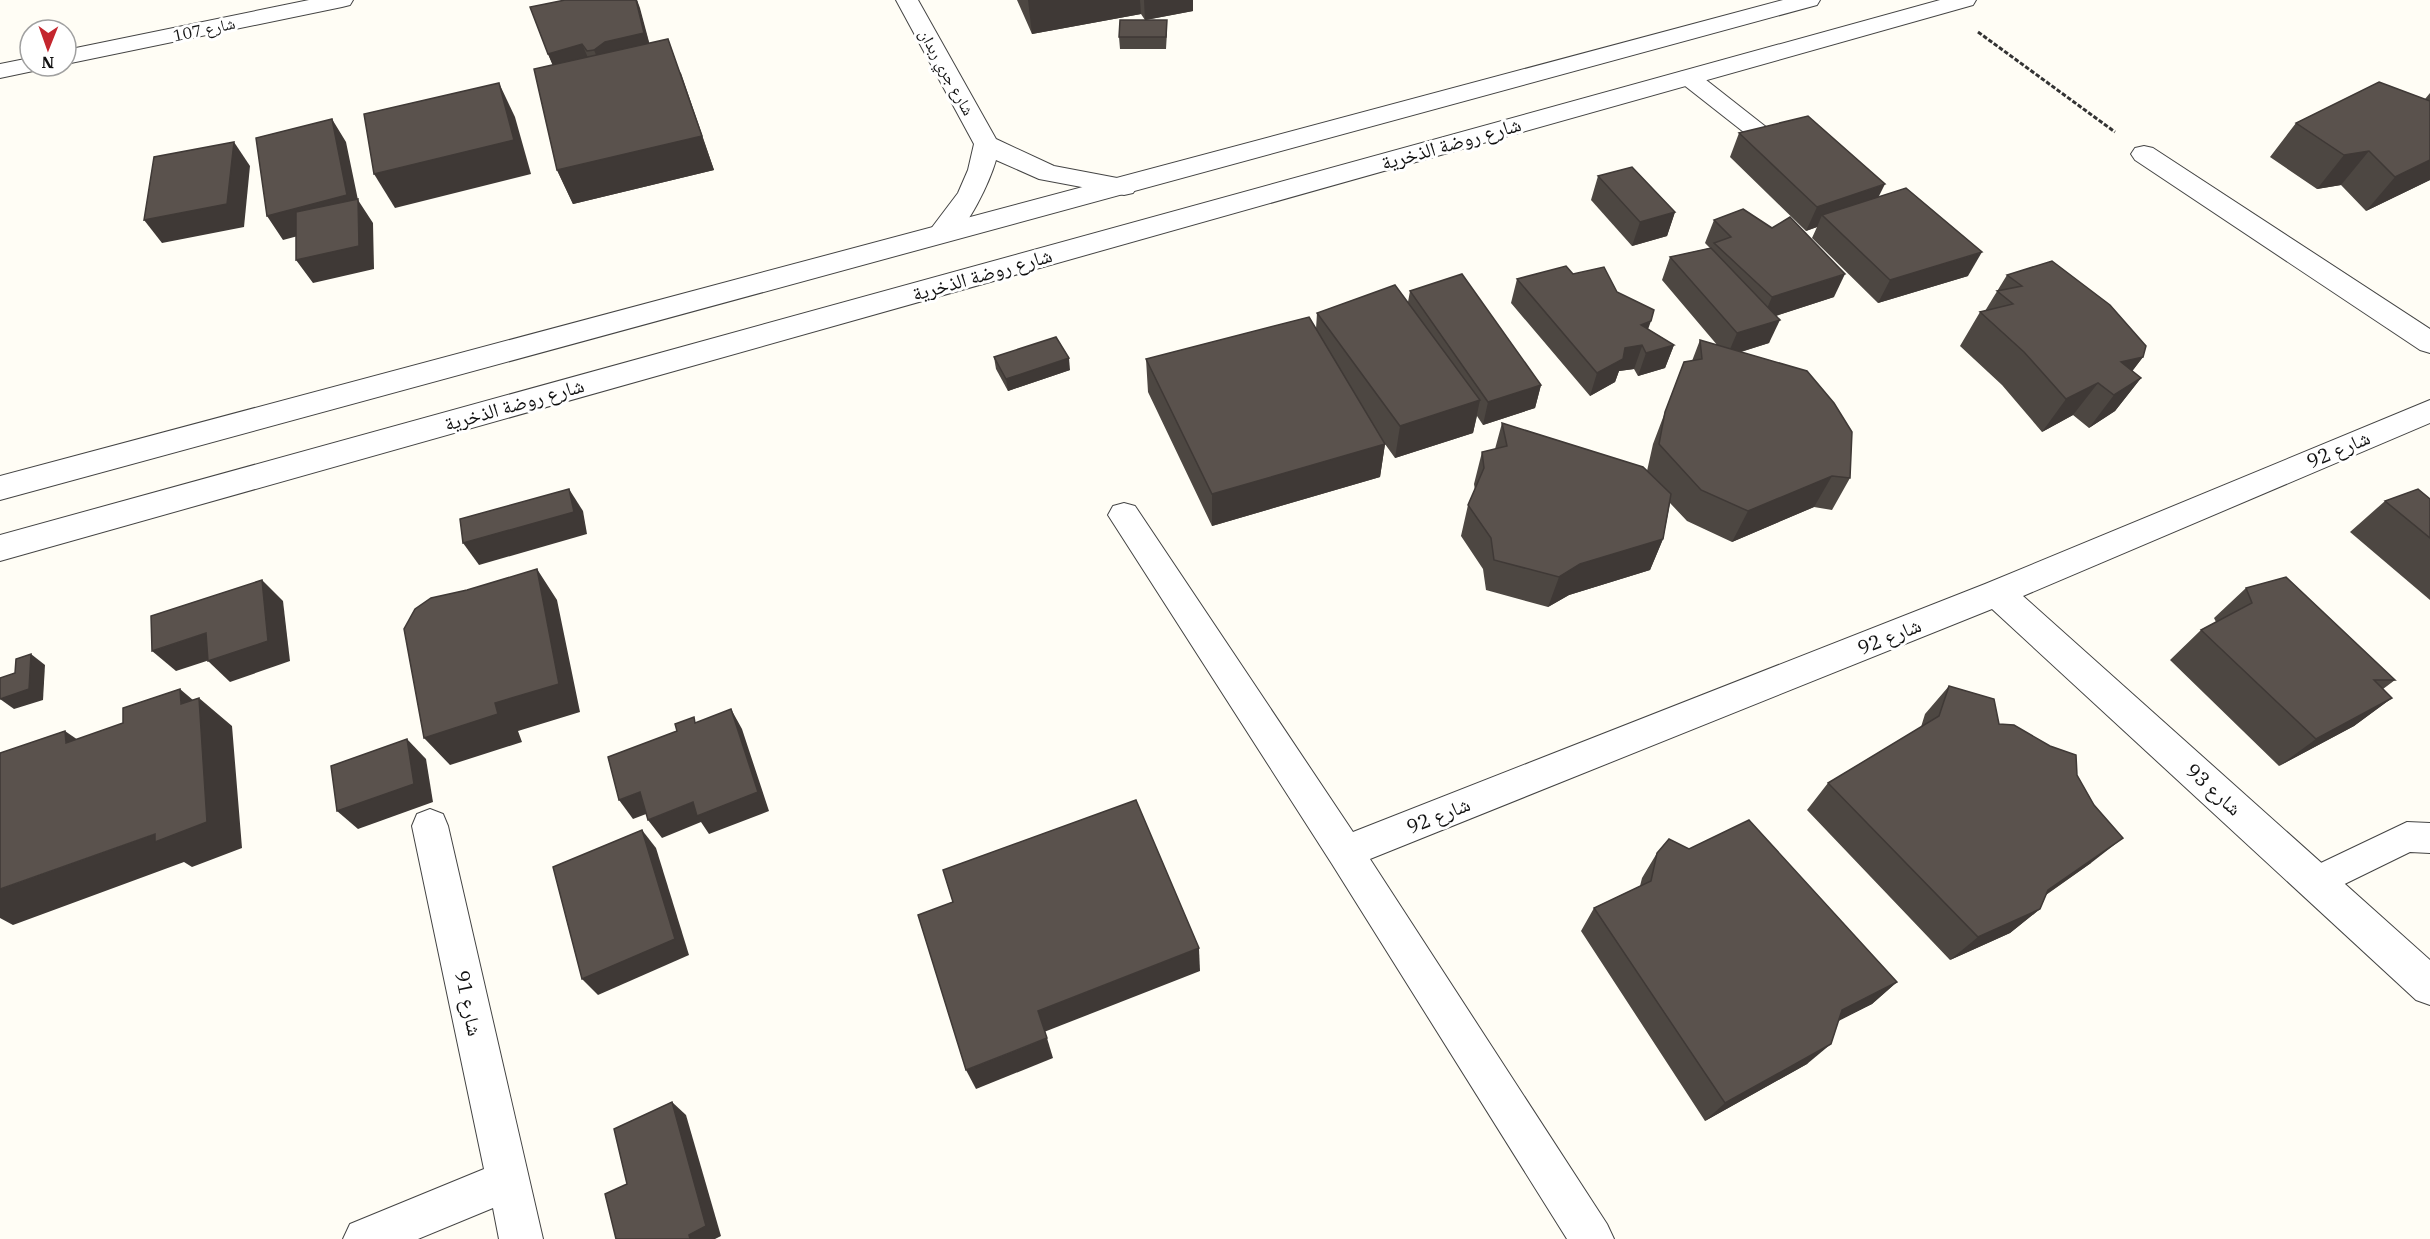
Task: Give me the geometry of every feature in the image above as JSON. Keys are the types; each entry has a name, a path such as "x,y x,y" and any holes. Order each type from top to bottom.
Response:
{"street":[{"name":"شارع 107","path":"78,55 342,0"},
{"name":"شارع جري ربدان","path":"907,0 986,144"},
{"path":"0,488 940,234 1124,187 1809,0"},
{"name":"شارع روضة الذخرية","path":"0,548 1954,3"},
{"path":"0,71 18,67"},
{"path":"940,234 960,212 975,189 983,166 986,144 1015,160 1048,173 1084,182 1124,187"},
{"path":"2144,154 2430,343"},
{"name":"شارع 92","path":"1345,852 1997,593 2430,411"},
{"path":"1124,515 1345,852 1592,1239"},
{"name":"شارع 93","path":"1997,593 2430,986"},
{"name":"شارع 91","path":"430,825 521,1239"},
{"path":"365,1239 507,1181"}],"lane":[{"path":"1688,77 1758,132"},
{"path":"2316,882 2408,837 2430,838"}],"path":[{"path":"1954,3 2144,154"}],"building":[{"path":"565,0 636,0 644,33 605,42 594,50 587,51 582,44 548,54 530,7"},
{"path":"1120,20 1167,20 1166,37 1119,37"},
{"path":"668,39 702,136 557,170 534,69"},
{"path":"2379,82 2430,101 2430,160 2395,177 2369,151 2344,155 2296,123"},
{"path":"499,83 514,140 374,174 364,114"},
{"path":"1808,116 1885,184 1817,207 1739,133"},
{"path":"332,119 347,195 267,216 256,138"},
{"path":"234,142 227,204 144,220 154,157"},
{"path":"1632,167 1675,212 1640,222 1598,176"},
{"path":"1906,188 1982,252 1890,280 1822,215"},
{"path":"358,199 359,246 296,260 296,212"},
{"path":"1743,209 1772,228 1790,217 1845,274 1772,297 1714,243 1731,237 1714,220"},
{"path":"1711,248 1780,320 1737,333 1670,257"},
{"path":"2052,261 2110,305 2146,346 2143,357 2121,362 2141,378 2114,395 2098,383 2066,399 2024,352 1980,312 2013,304 1997,291 2022,286 2007,275"},
{"path":"1566,266 1573,274 1604,267 1617,292 1654,310 1651,321 1641,325 1674,345 1646,353 1642,345 1625,348 1623,359 1597,373 1517,279"},
{"path":"1462,274 1541,385 1488,402 1410,291"},
{"path":"1395,285 1480,400 1400,426 1317,313"},
{"path":"1309,317 1385,444 1212,494 1146,359"},
{"path":"1056,337 1069,358 1006,379 994,357"},
{"path":"1700,340 1807,371 1834,403 1852,432 1850,478 1832,476 1748,511 1701,490 1659,444 1665,412 1684,362 1702,359"},
{"path":"1502,423 1643,467 1671,494 1663,539 1580,564 1559,577 1494,560 1491,538 1468,505 1484,468 1482,452 1507,446"},
{"path":"569,489 574,512 463,543 460,519"},
{"path":"2418,489 2430,499 2430,538 2385,501"},
{"path":"537,569 559,684 495,703 498,714 424,738 404,629 415,609 431,598"},
{"path":"2286,577 2395,680 2374,680 2392,698 2316,739 2201,630 2252,603 2246,588"},
{"path":"262,580 268,641 208,661 206,633 152,651 151,616"},
{"path":"31,654 29,689 0,699 0,678 15,673 16,659"},
{"path":"1949,686 1994,699 1999,724 2014,725 2050,746 2076,755 2077,775 2094,805 2123,838 2048,890 2040,909 1978,937 1828,783 1939,716"},
{"path":"180,689 181,704 199,698 207,822 155,842 155,834 0,889 0,753 65,731 66,743 123,723 123,708"},
{"path":"731,709 758,792 697,816 693,802 648,820 640,792 619,800 608,757 677,731 675,724 694,717 695,723"},
{"path":"407,739 414,784 337,811 331,766"},
{"path":"1136,800 1199,948 1038,1011 1047,1038 966,1070 918,915 953,902 943,870"},
{"path":"1749,820 1897,982 1842,1010 1831,1044 1725,1103 1594,908 1651,881 1657,853 1669,839 1689,849"},
{"path":"642,830 675,939 582,979 553,867"},
{"path":"672,1102 706,1226 689,1235 690,1239 616,1239 605,1194 627,1184 614,1129"}]}
